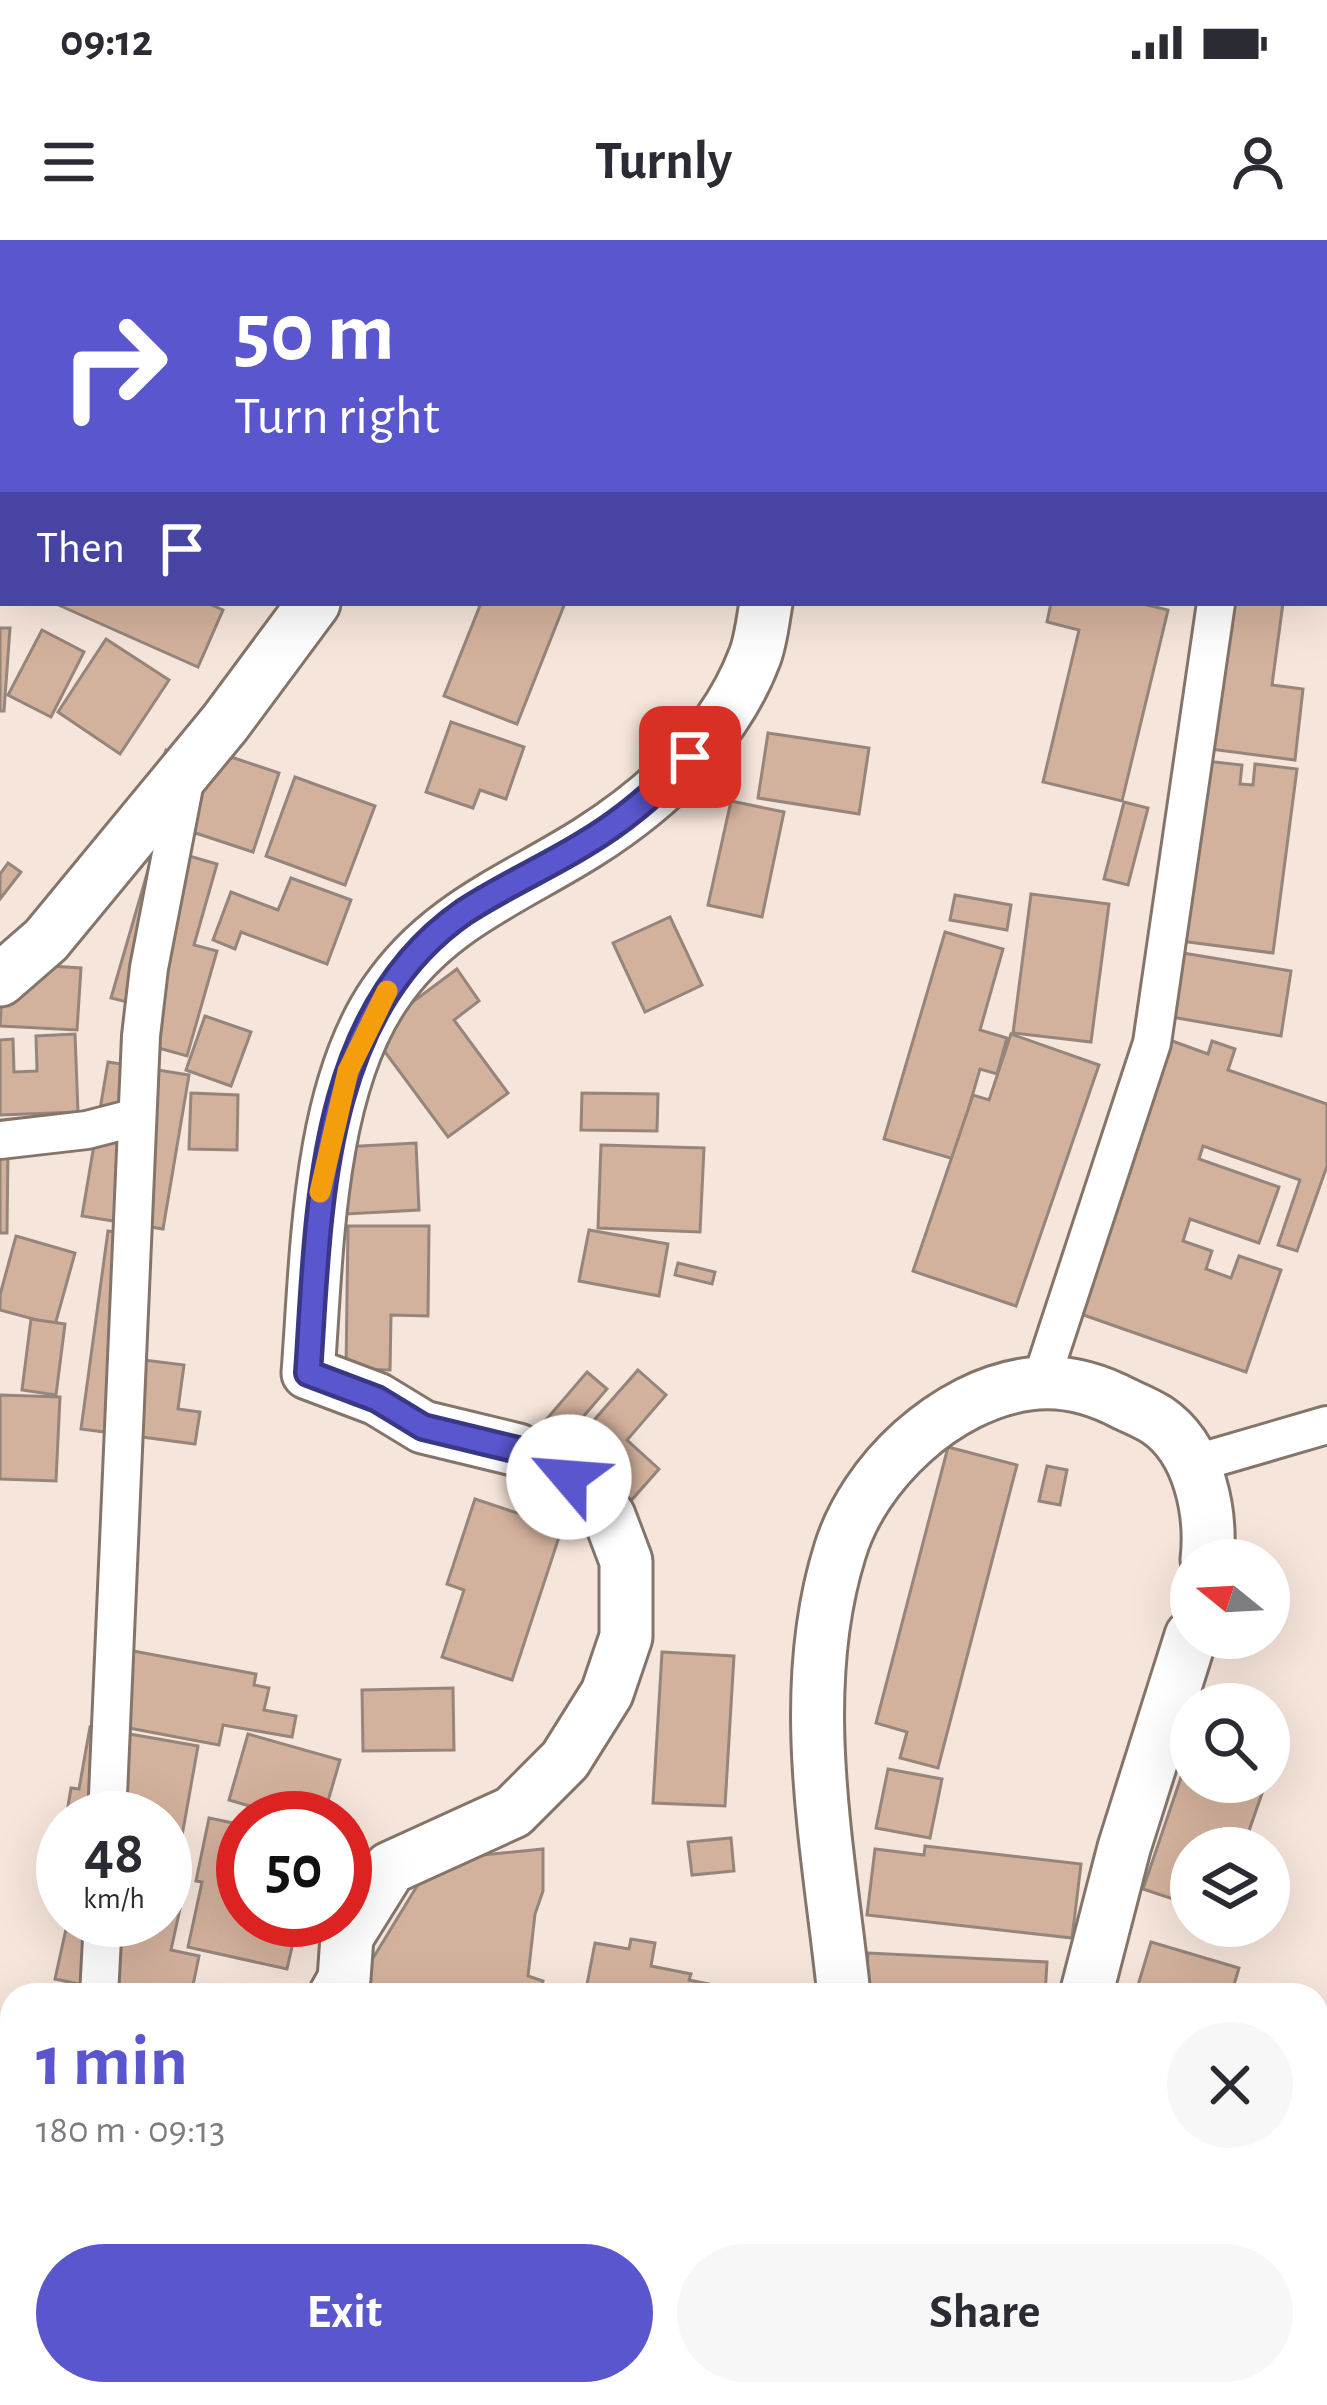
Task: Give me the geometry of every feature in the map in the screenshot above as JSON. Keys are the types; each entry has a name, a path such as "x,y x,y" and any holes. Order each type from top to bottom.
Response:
{"main road":[{"path":"342,1983 347,1937 390,1868 513,1812 565,1760 608,1694 626,1637 626,1561 609,1516 569,1477 518,1450 423,1427 377,1399 308,1373 320,1194 348,1071 383,996 422,950 463,913 590,841 663,787 718,728 755,655 765,606"},
{"path":"0,980 46,940 188,768 298,616"},
{"path":"843,1983 816,1693 840,1549 872,1486 910,1442 957,1408 1029,1384 1090,1385 1161,1422 1193,1464 1210,1526 1209,1539"},
{"path":"1089,1983 1124,1848 1184,1659"}],"street":[{"path":"1040,1384 1152,1043 1216,606"},
{"path":"108,1791 137,1117 149,968 188,768"},
{"path":"0,1140 87,1130 137,1117"},
{"path":"1193,1464 1326,1425"},
{"path":"100,1983 102,1947"}],"building":[{"path":"61,606 214,606 223,610 198,667"},
{"path":"480,606 564,606 517,724 444,696"},
{"path":"1050,606 1168,610 1122,801 1043,782 1079,630 1047,622"},
{"path":"1204,606 1283,606 1272,685 1303,689 1295,760 1187,746"},
{"path":"0,628 10,628 4,711 0,711"},
{"path":"42,630 84,652 51,717 8,695"},
{"path":"106,639 169,680 120,754 58,712"},
{"path":"451,722 524,747 506,799 480,790 473,808 426,792"},
{"path":"768,733 869,748 859,814 758,798"},
{"path":"166,750 221,769 225,755 279,773 253,852 144,816"},
{"path":"1188,759 1242,765 1240,784 1253,785 1255,764 1297,769 1273,953 1165,939"},
{"path":"295,777 375,806 345,885 266,856"},
{"path":"731,801 784,812 762,917 708,905"},
{"path":"1124,802 1148,808 1128,885 1104,879"},
{"path":"155,846 217,864 194,945 217,951 187,1056 137,1042 135,971 127,1002 111,998"},
{"path":"8,863 21,872 0,899 0,874"},
{"path":"291,878 351,900 327,964 241,932 235,949 213,940 231,892 278,910"},
{"path":"1031,894 1109,904 1091,1042 1013,1033"},
{"path":"955,895 1011,905 1007,930 950,920"},
{"path":"670,917 702,985 645,1012 613,943"},
{"path":"945,932 1003,949 980,1030 1007,1038 997,1074 980,1069 954,1159 884,1139"},
{"path":"1171,951 1291,971 1281,1036 1160,1015"},
{"path":"4,963 81,968 77,1030 0,1026"},
{"path":"457,969 479,1001 454,1020 508,1093 448,1137 371,1033"},
{"path":"205,1016 251,1032 231,1086 186,1070"},
{"path":"75,1034 78,1112 0,1115 0,1040 13,1039 14,1072 37,1071 36,1036"},
{"path":"1011,1034 1099,1065 1016,1306 913,1271 973,1095 989,1100"},
{"path":"1153,1034 1208,1054 1212,1041 1235,1049 1228,1070 1327,1104 1327,1166 1297,1251 1278,1245 1300,1180 1203,1146 1199,1159 1279,1187 1259,1243 1190,1219 1183,1241 1212,1251 1206,1269 1231,1278 1239,1256 1281,1270 1246,1372 1058,1306"},
{"path":"108,1062 189,1075 163,1229 82,1216"},
{"path":"191,1093 238,1095 237,1150 189,1149"},
{"path":"582,1093 658,1094 657,1131 581,1130"},
{"path":"416,1143 419,1210 346,1214 343,1147"},
{"path":"601,1145 704,1148 700,1232 598,1228"},
{"path":"0,1148 8,1148 7,1233 0,1233"},
{"path":"348,1226 429,1226 428,1316 391,1315 390,1370 346,1369"},
{"path":"589,1230 668,1244 659,1296 579,1281"},
{"path":"108,1231 137,1235 120,1357 184,1365 178,1409 200,1412 195,1444 81,1429"},
{"path":"16,1236 75,1253 55,1325 0,1310"},
{"path":"678,1263 715,1272 712,1284 675,1275"},
{"path":"31,1319 65,1324 56,1395 22,1390"},
{"path":"638,1370 666,1395 627,1440 659,1469 620,1513 560,1459"},
{"path":"587,1372 607,1389 565,1438 545,1421"},
{"path":"0,1395 60,1397 56,1481 0,1479"},
{"path":"948,1447 1017,1465 938,1768 900,1758 907,1732 876,1723"},
{"path":"1047,1466 1067,1470 1060,1505 1039,1501"},
{"path":"475,1499 562,1528 512,1680 442,1657 464,1590 447,1584"},
{"path":"128,1650 256,1674 254,1685 269,1688 264,1710 296,1716 292,1737 223,1725 219,1745 113,1725"},
{"path":"662,1652 734,1656 725,1806 653,1803"},
{"path":"453,1688 454,1750 363,1751 362,1690"},
{"path":"90,1727 198,1746 190,1791 70,1791 79,1789"},
{"path":"248,1734 340,1760 331,1791 232,1791"},
{"path":"888,1769 942,1779 930,1838 876,1828"},
{"path":"1172,1803 1259,1803 1250,1827 1170,1827 1170,1898 1143,1889"},
{"path":"209,1818 216,1819 216,1947 292,1947 287,1969 188,1947 192,1947 202,1882 196,1881"},
{"path":"731,1838 734,1871 692,1875 688,1842"},
{"path":"925,1846 1081,1864 1072,1938 867,1915 875,1849 924,1855"},
{"path":"543,1849 543,1891 535,1914 528,1976 543,1983 366,1983 370,1963 433,1860"},
{"path":"631,1939 655,1943 651,1966 691,1974 689,1980 704,1983 587,1983 595,1943 629,1949"},
{"path":"1151,1942 1239,1968 1235,1983 1139,1983"},
{"path":"62,1947 172,1947 199,1956 193,1983 55,1979"},
{"path":"868,1953 1047,1962 1046,1983 867,1983"}],"slow traffic":[{"path":"320,1192 348,1071 387,991"}],"route":[{"path":"569,1477 518,1450 423,1427 377,1399 308,1373 320,1194 348,1071 383,996 422,950 463,913 590,841 663,787 690,757"}]}
